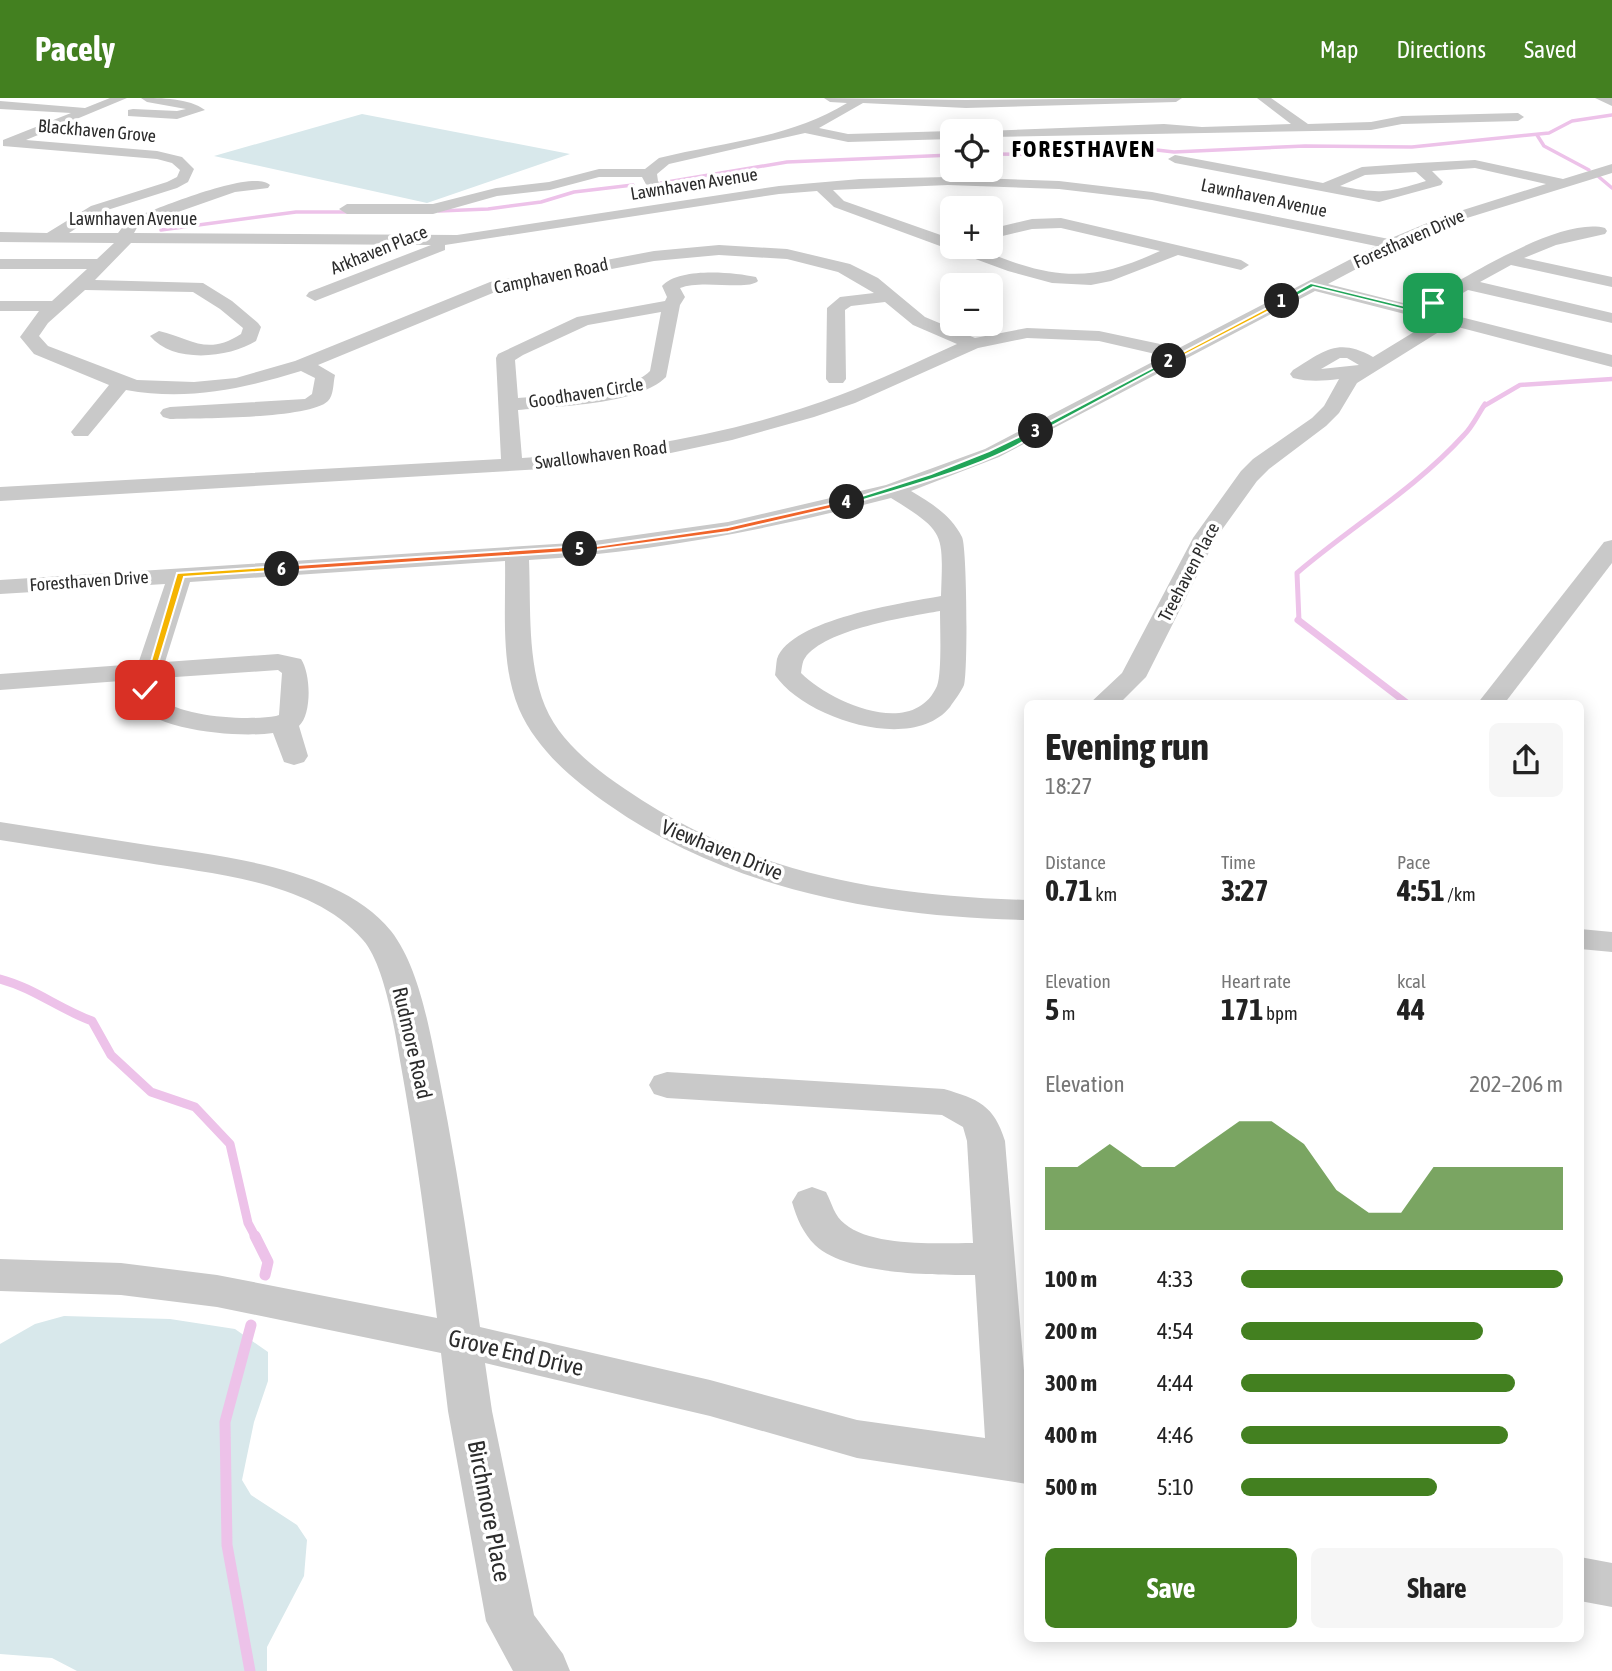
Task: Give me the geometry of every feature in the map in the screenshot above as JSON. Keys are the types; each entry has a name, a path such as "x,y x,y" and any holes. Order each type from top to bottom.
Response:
{"street":[{"path":"4,145 121,98"},
{"path":"133,113 177,115 199,110 196,107 147,98"},
{"path":"830,98 858,101 1176,98"},
{"path":"1263,98 1305,128"},
{"path":"1601,98 1612,102"},
{"path":"687,204 658,190 649,179 649,169 664,161 805,129 838,116 858,101"},
{"path":"0,105 88,111"},
{"path":"1003,133 1371,126 1402,120 1518,117"},
{"path":"805,129 848,138 940,135"},
{"name":"Blackhaven Grove","path":"4,145 157,155 177,160 187,169 183,179 96,209 49,237"},
{"path":"1175,159 1384,198 1436,182 1419,167"},
{"path":"1324,188 1357,172 1480,164 1563,183"},
{"name":"Foresthaven Drive","path":"0,587 611,546 728,529 826,508 894,489 992,453 1390,244 1449,219 1612,168"},
{"path":"347,209 433,209 496,192 550,186 599,173 648,173"},
{"path":"1242,186 1265,176"},
{"name":"Lawnhaven Avenue","path":"0,237 457,240 820,186 930,181 1017,183 1105,190 1194,203 1390,244"},
{"name":"Camphaven Road","path":"263,185 233,188 141,218 129,227 127,238 102,264 55,306 32,331 29,337 32,343 41,350 121,383 171,389 215,387 257,380 302,365 496,286 549,274 676,253 746,251 808,258 844,268 872,282 919,321 973,344"},
{"path":"820,186 839,204 940,240"},
{"path":"1162,216 1218,196"},
{"path":"1003,231 1044,223 1061,223 1241,265"},
{"path":"1115,236 1138,226"},
{"path":"1418,311 1507,259 1567,235 1599,231"},
{"name":"Arkhaven Place","path":"315,296 457,240"},
{"path":"993,259 1029,272 1088,280 1122,273 1176,250"},
{"path":"22,264 37,252"},
{"path":"1507,259 1612,282"},
{"path":"0,264 102,264"},
{"path":"671,305 676,297 670,288 677,283 719,279 750,281"},
{"path":"1465,284 1610,318"},
{"path":"81,285 197,287 226,304 252,327 250,337 242,343 205,351 176,345 159,336"},
{"path":"1313,285 1612,361"},
{"path":"836,379 836,308 846,301 890,296"},
{"name":"Goodhaven Circle","path":"509,405 621,391 651,383 659,373 671,305 583,321 505,358 512,464"},
{"path":"0,306 55,306"},
{"name":"Treehaven Place","path":"1107,700 1133,677 1205,538 1242,485 1261,464 1332,409 1349,379 1447,319"},
{"name":"Swallowhaven Road","path":"0,494 512,464 666,448 758,428 848,399 973,344 1027,334 1081,334 1121,339 1182,354"},
{"path":"170,413 311,404 321,397 326,375 302,365"},
{"path":"81,432 121,383"},
{"path":"894,489 935,517 951,536 954,545 951,684 947,695 927,714 907,720 861,718 814,697 788,675 786,669 792,656 813,636 832,627 952,601"},
{"path":"1493,700 1612,548"},
{"name":"Viewhaven Drive","path":"517,554 523,680 532,707 546,731 566,756 619,801 656,825 695,844 762,870 823,887 930,906 1024,910"},
{"path":"0,682 150,672 285,662 292,665 295,673 292,719 285,725 269,727 225,723 165,713 145,700 150,672 180,575"},
{"path":"285,725 294,756"},
{"name":"Rudmore Road","path":"0,831 237,868 288,880 335,903 379,937 395,971 409,1016 439,1172 461,1340"},
{"path":"1584,939 1612,942"},
{"path":"667,1085 944,1102 969,1111 982,1124 986,1141 994,1259 1018,1462"},
{"path":"813,1202 819,1224 834,1238 855,1247 885,1255 994,1259"},
{"name":"Grove End Drive","path":"0,1275 121,1279 217,1291 461,1340 710,1398 857,1439 1018,1462"},
{"name":"Birchmore Place","path":"461,1340 470,1411 511,1620 526,1648 545,1671"}],"shaded area":[{"path":"362,114 570,154 427,203 214,156"},
{"path":"64,1316 170,1319 235,1329 268,1352 268,1381 254,1422 242,1480 251,1495 297,1525 307,1540 304,1576 267,1647 267,1671 77,1671 52,1658 0,1654 0,1344 35,1324"}],"waterway":[{"path":"1003,154 1077,155 1148,149 1174,152 1305,146 1412,147 1549,133 1572,121 1612,115"},
{"path":"1537,135 1544,146 1589,170"},
{"path":"661,183 787,162 940,156"},
{"path":"1599,177 1612,188"},
{"path":"439,211 488,209 541,202 574,192 633,185"},
{"path":"161,230 296,212 352,212"},
{"path":"1484,406 1520,385 1612,379"},
{"path":"1299,621 1297,573 1425,473 1467,431 1485,404"},
{"path":"1299,621 1403,700"},
{"path":"0,979 92,1021 111,1055 151,1092 195,1107 230,1144 248,1223 256,1238"},
{"path":"256,1238 268,1262 265,1275"},
{"path":"250,1671 227,1545 225,1422 251,1325"}],"district":[{"name":"FORESTHAVEN","path":"1084,149"}],"route":[{"path":"145,690 180,575 587,548 658,540 775,520 894,489 992,453 1313,285 1418,311 1433,303"}]}
